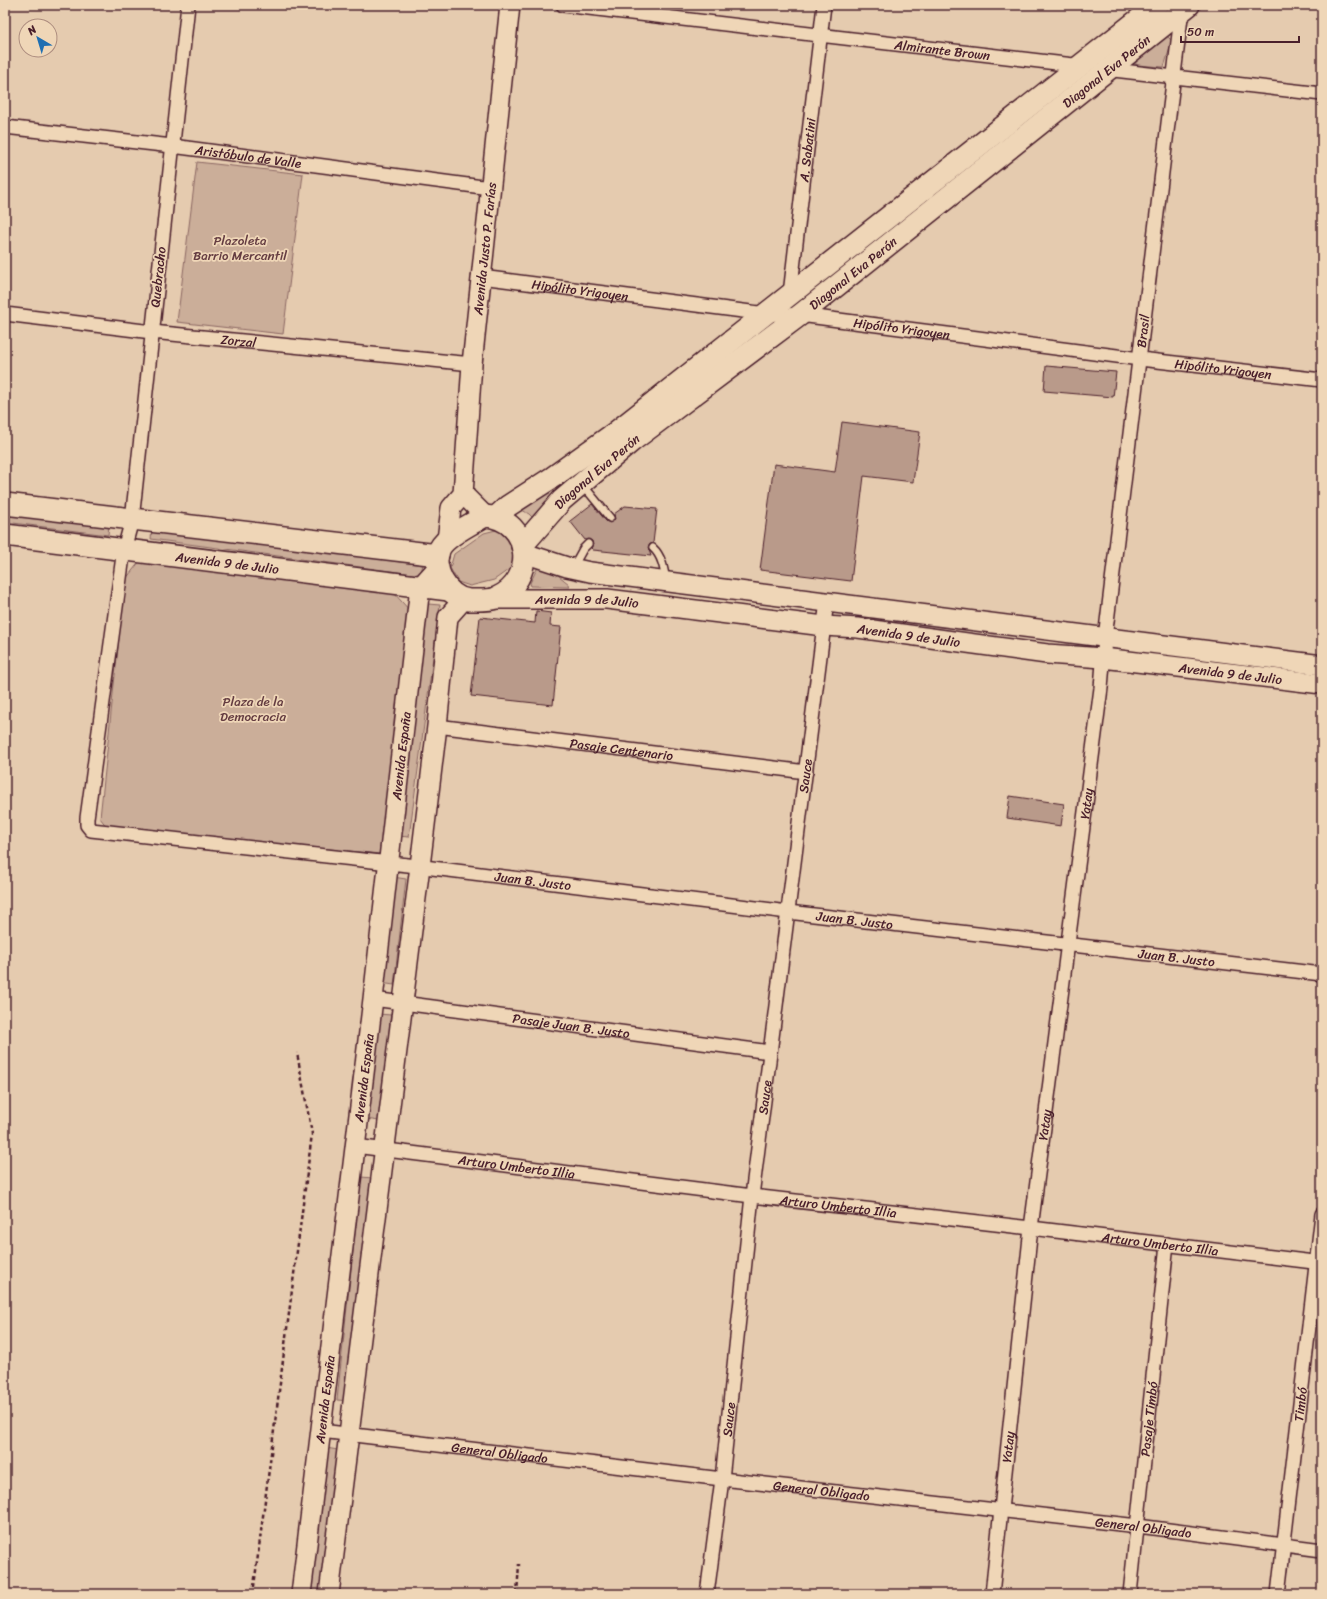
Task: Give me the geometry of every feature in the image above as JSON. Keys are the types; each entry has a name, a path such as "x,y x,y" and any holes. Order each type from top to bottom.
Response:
{"main road":[{"name":"Avenida Justo P. Farías","path":"462,494 472,364 510,5"},
{"name":"Diagonal Eva Perón","path":"490,516 553,477 616,432 1082,66 1157,5"},
{"name":"Diagonal Eva Perón","path":"523,549 562,500 632,441 800,315 1184,7"},
{"path":"462,494 490,516 511,526 517,533 523,549 523,567 517,581 508,592 495,599 480,601 457,595 444,583 441,554 451,508 462,494"},
{"path":"5,504 132,520 441,554"},
{"path":"420,587 441,554 490,516"},
{"name":"Avenida 9 de Julio","path":"5,535 420,587 457,595"},
{"name":"Avenida 9 de Julio","path":"523,549 572,568 590,572 1322,665"},
{"name":"Avenida España","path":"301,1594 373,999 420,587"},
{"path":"330,1594 404,1003 437,726 448,617 457,595"},
{"name":"Avenida 9 de Julio","path":"495,599 606,599 824,626 858,628 1047,654 1103,658 1322,684"}],"street":[{"name":"Quebracho","path":"188,5 132,520 124,549 87,825 91,830 389,863"},
{"name":"Almirante Brown","path":"564,5 1322,94"},
{"name":"A. Sabatini","path":"790,294 824,5"},
{"name":"Brasil","path":"1103,658 1174,77 1184,7"},
{"name":"Aristóbulo de Valle","path":"5,127 172,146 490,188"},
{"name":"Hipólito Yrigoyen","path":"481,277 766,314 800,315 1140,359 1322,380"},
{"name":"Zorzal","path":"5,314 152,332 472,364"},
{"name":"Sauce","path":"707,1594 722,1479 752,1196 827,601"},
{"name":"Yatay","path":"992,1594 1031,1228 1101,688 1103,658"},
{"name":"Pasaje Centenario","path":"437,726 806,772"},
{"name":"Juan B. Justo","path":"389,863 788,912 1322,974"},
{"name":"Pasaje Juan B. Justo","path":"373,999 770,1052"},
{"name":"Arturo Umberto Illia","path":"355,1146 752,1196 1319,1263"},
{"name":"Timbó","path":"1278,1594 1319,1263 1322,1214"},
{"name":"Pasaje Timbó","path":"1130,1594 1167,1244"},
{"name":"General Obligado","path":"321,1431 722,1479 1138,1526 1322,1550"}],"lane":[{"path":"582,484 610,518"},
{"path":"572,568 583,549 588,544"},
{"path":"653,548 663,565 666,581"}],"path":[{"path":"253,1594 312,1134 296,1054"},
{"path":"517,1594 519,1564"}],"green space":[{"path":"1165,34 1172,41 1164,67 1136,65 1135,57"},
{"name":"Plazoleta Barrio Mercantil","path":"197,162 303,174 283,334 177,322"},
{"path":"617,442 534,519 522,510 522,507"},
{"path":"5,512 109,525 108,535 5,522"},
{"path":"152,528 423,565 420,575 151,539"},
{"path":"496,530 507,532 517,553 511,568 494,580 470,586 458,582 450,568 454,554 484,533"},
{"name":"Plaza de la Democracia","path":"140,561 393,592 411,612 380,854 107,827 100,818 125,580"},
{"path":"540,563 543,563 569,584 570,587 531,586 530,583"},
{"path":"428,604 440,605 409,837 398,836"},
{"path":"393,877 406,879 394,985 381,983"},
{"path":"379,1014 391,1015 379,1121 366,1119"},
{"path":"361,1177 373,1178 350,1401 337,1400"},
{"path":"326,1448 338,1450 321,1594 308,1594"}],"building":[{"path":"1046,366 1116,372 1113,397 1044,391"},
{"path":"842,422 920,432 913,482 864,476 851,581 760,570 774,464 835,472"},
{"path":"592,504 606,521 610,523 615,519 614,514 625,506 657,509 653,543 648,547 651,556 593,550 591,548 593,545 592,541 589,539 585,540 570,521"},
{"path":"536,611 551,613 550,626 561,627 553,705 471,696 480,617 535,623"},
{"path":"1010,796 1064,804 1061,826 1007,818"}]}
